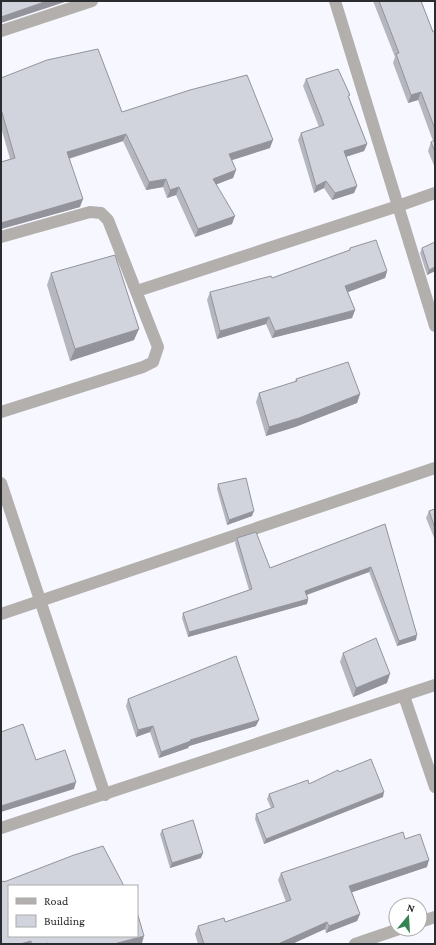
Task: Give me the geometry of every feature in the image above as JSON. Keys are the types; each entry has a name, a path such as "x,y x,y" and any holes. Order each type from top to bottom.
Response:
{"street":[{"path":"1,31 92,1"},
{"path":"335,1 435,326"},
{"path":"137,291 435,193"},
{"path":"1,237 90,212 100,212 108,220 158,347 153,362 1,412"},
{"path":"1,614 435,468"},
{"path":"1,483 105,795"},
{"path":"1,828 435,686"},
{"path":"404,696 435,787"},
{"path":"355,944 388,933"}],"building":[{"path":"1,1 47,1 1,17"},
{"path":"379,1 421,1 433,32 435,31 435,129 421,92 411,95 396,54 399,53"},
{"path":"98,49 122,112 190,90 247,75 273,140 229,154 236,170 213,179 235,216 198,229 179,187 170,190 166,179 149,182 126,134 67,152 83,199 1,223 1,162 15,158 1,109 1,78 47,60"},
{"path":"338,69 350,95 348,96 367,144 344,151 357,186 335,193 326,181 316,186 301,133 324,125 306,79"},
{"path":"435,140 435,152 431,142"},
{"path":"376,240 387,271 345,286 355,310 275,331 269,317 220,331 210,292 271,276 272,278 350,250 350,248"},
{"path":"435,242 435,267 429,270 422,248"},
{"path":"115,255 139,329 75,349 51,273"},
{"path":"348,362 360,394 299,418 269,427 259,393"},
{"path":"246,478 254,511 229,520 218,484"},
{"path":"435,509 435,528 429,511"},
{"path":"385,524 417,635 399,641 371,567 305,591 308,599 189,632 183,613 252,589 237,538 256,532 270,568"},
{"path":"376,638 390,674 356,688 343,653"},
{"path":"236,656 259,720 190,740 191,741 161,752 153,726 138,730 128,699"},
{"path":"23,724 36,760 65,750 76,782 1,806 1,732"},
{"path":"371,759 384,792 266,839 256,814 274,807 269,794 308,780 309,784 338,770 339,772"},
{"path":"193,820 203,853 172,863 162,830"},
{"path":"403,832 405,839 420,834 429,860 349,886 360,914 329,926 327,922 278,944 204,944 198,926 224,918 225,922 291,900 281,873"},
{"path":"103,846 123,885 8,885 8,937 138,937 138,915 144,936 114,944 32,944 31,941 20,944 1,944 1,882"}]}
